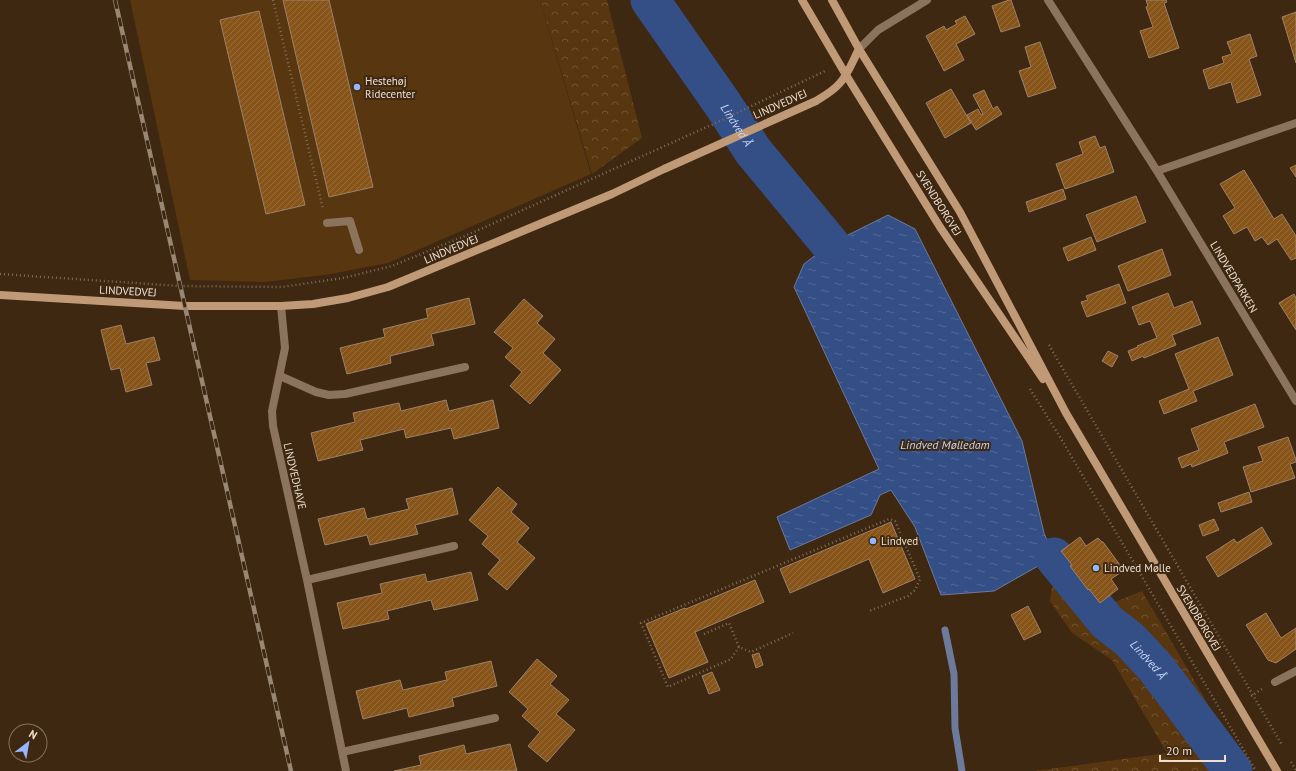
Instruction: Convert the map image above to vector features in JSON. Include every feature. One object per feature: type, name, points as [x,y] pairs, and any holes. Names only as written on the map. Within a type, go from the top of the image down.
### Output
[{"type":"main road","name":"SVENDBORGVEJ","points":[[802,0],[846,75],[940,227],[1066,413]]},
{"type":"main road","name":"SVENDBORGVEJ","points":[[832,0],[859,49],[960,212],[1066,413],[1277,771]]},
{"type":"main road","name":"LINDVEDVEJ","points":[[0,295],[185,306],[281,306],[314,304],[348,298],[388,287],[612,194],[664,168],[816,101],[831,92],[840,84],[859,49]]},
{"type":"street","points":[[859,49],[878,30],[927,0]]},
{"type":"street","name":"LINDVEDPARKEN","points":[[1048,0],[1157,171],[1295,396]]},
{"type":"street","points":[[1157,171],[1296,124]]},
{"type":"street","points":[[326,223],[350,221],[359,250]]},
{"type":"street","name":"LINDVEDHAVE","points":[[281,306],[286,348],[272,410],[273,426],[307,580],[346,771]]},
{"type":"street","points":[[280,376],[316,392],[329,395],[345,394],[465,367]]},
{"type":"street","points":[[307,580],[454,546]]},
{"type":"street","points":[[1275,682],[1296,670]]},
{"type":"street","points":[[342,752],[495,718]]},
{"type":"path","points":[[273,0],[326,223]]},
{"type":"path","points":[[826,70],[840,84]]},
{"type":"path","points":[[720,121],[826,70],[846,75]]},
{"type":"path","points":[[1047,341],[1285,751]]},
{"type":"path","points":[[1028,385],[1256,771]]},
{"type":"path","points":[[739,647],[731,659],[668,687],[641,623],[889,519],[895,521],[920,579],[916,590],[908,596],[869,611]]},
{"type":"path","points":[[704,634],[729,624],[739,647],[751,652],[793,633]]},
{"type":"path","points":[[1237,704],[1275,682]]},
{"type":"path","points":[[1289,757],[1296,770]]},
{"type":"green space","name":"Hestehøj Ridecenter","points":[[130,0],[540,0],[591,174],[388,263],[331,274],[266,282],[190,280]]},
{"type":"green space","points":[[540,0],[607,0],[642,138],[592,174]]},
{"type":"green space","points":[[1066,577],[1090,612],[1142,591],[1247,771],[1035,771],[1167,753],[1112,660],[1072,633],[1050,601],[1053,581]]},
{"type":"water","name":"Lindved Mølledam","points":[[888,215],[915,229],[1022,441],[1044,533],[1054,557],[994,591],[941,595],[915,527],[891,490],[880,495],[871,515],[790,550],[777,517],[879,469],[794,287],[804,264],[830,244]]},
{"type":"building","points":[[283,0],[329,0],[373,187],[329,197]]},
{"type":"building","points":[[1011,0],[1020,26],[1001,32],[992,6]]},
{"type":"building","points":[[1146,0],[1166,0],[1167,2],[1164,3],[1179,48],[1149,58],[1140,31],[1153,27],[1146,7],[1148,6]]},
{"type":"building","points":[[259,11],[305,205],[266,214],[220,20]]},
{"type":"building","points":[[1296,12],[1296,63],[1282,17]]},
{"type":"building","points":[[965,16],[975,34],[956,44],[964,60],[944,71],[926,36],[944,26],[946,30],[957,24],[955,21]]},
{"type":"building","points":[[1250,34],[1257,56],[1249,59],[1261,95],[1237,103],[1231,82],[1209,89],[1203,70],[1224,63],[1222,57],[1232,54],[1227,42]]},
{"type":"building","points":[[1040,42],[1056,88],[1028,97],[1019,71],[1031,67],[1025,47]]},
{"type":"building","points":[[951,89],[971,123],[945,138],[926,103]]},
{"type":"building","points":[[984,90],[993,109],[997,106],[1002,114],[976,130],[967,115],[978,109],[981,115],[983,114],[973,95]]},
{"type":"building","points":[[1095,136],[1100,148],[1105,146],[1114,172],[1065,189],[1056,164],[1083,154],[1079,142]]},
{"type":"building","points":[[1296,165],[1296,177],[1290,168]]},
{"type":"building","points":[[1244,170],[1274,219],[1282,214],[1296,236],[1296,258],[1291,260],[1277,239],[1268,245],[1262,237],[1255,241],[1247,227],[1234,234],[1223,216],[1235,208],[1220,184]]},
{"type":"building","points":[[1063,189],[1066,199],[1029,212],[1026,202]]},
{"type":"building","points":[[1136,196],[1146,222],[1097,242],[1086,215]]},
{"type":"building","points":[[1091,237],[1096,250],[1068,261],[1063,248]]},
{"type":"building","points":[[1162,249],[1171,275],[1128,291],[1118,266]]},
{"type":"building","points":[[1119,284],[1126,303],[1087,317],[1081,302],[1088,300],[1086,296]]},
{"type":"building","points":[[1168,293],[1174,308],[1192,301],[1201,324],[1172,335],[1176,345],[1144,358],[1143,356],[1132,361],[1128,351],[1157,338],[1150,321],[1139,325],[1132,307]]},
{"type":"building","points":[[1294,294],[1296,298],[1296,330],[1279,303]]},
{"type":"building","points":[[469,298],[475,324],[431,334],[434,345],[390,356],[391,363],[347,374],[340,348],[385,337],[383,329],[428,318],[426,309]]},
{"type":"building","points":[[524,299],[543,316],[537,323],[555,339],[543,353],[561,370],[530,404],[510,386],[522,372],[505,357],[513,348],[494,332]]},
{"type":"building","points":[[121,325],[126,344],[154,337],[160,360],[146,363],[152,385],[126,392],[120,368],[111,370],[101,330]]},
{"type":"building","points":[[1218,337],[1233,375],[1193,391],[1197,401],[1164,414],[1159,401],[1189,389],[1175,354]]},
{"type":"building","points":[[1108,351],[1118,356],[1112,367],[1102,361]]},
{"type":"building","points":[[446,400],[449,411],[493,400],[499,428],[454,439],[451,428],[406,438],[404,429],[360,440],[363,450],[318,461],[311,433],[355,422],[353,413],[399,403],[401,411]]},
{"type":"building","points":[[1255,404],[1264,427],[1224,442],[1228,453],[1192,467],[1191,464],[1182,468],[1178,458],[1199,450],[1191,429]]},
{"type":"building","points":[[1288,437],[1296,460],[1296,462],[1290,464],[1295,478],[1251,492],[1243,467],[1263,461],[1258,447]]},
{"type":"building","points":[[498,487],[517,504],[511,512],[529,528],[517,542],[535,558],[507,590],[488,574],[500,560],[482,544],[488,536],[469,520]]},
{"type":"building","points":[[452,488],[458,514],[415,525],[418,534],[370,545],[367,535],[325,545],[318,519],[364,508],[367,519],[409,509],[406,499]]},
{"type":"building","points":[[1249,492],[1252,502],[1221,512],[1218,503]]},
{"type":"building","points":[[1214,519],[1219,530],[1203,536],[1199,525]]},
{"type":"building","name":"Lindved","points":[[891,522],[915,579],[883,593],[869,559],[790,593],[780,569]]},
{"type":"building","points":[[1262,527],[1272,544],[1218,577],[1206,557],[1234,539],[1237,543]]},
{"type":"building","name":"Lindved Mølle","points":[[1080,537],[1086,546],[1098,538],[1103,542],[1123,571],[1111,579],[1118,589],[1100,603],[1070,566],[1072,565],[1061,551]]},
{"type":"building","points":[[471,572],[478,600],[434,610],[431,600],[387,611],[389,619],[343,629],[337,603],[382,593],[380,584],[425,574],[427,582]]},
{"type":"building","points":[[755,580],[764,602],[695,632],[708,662],[669,678],[646,624]]},
{"type":"building","points":[[1028,606],[1041,632],[1024,640],[1011,615]]},
{"type":"building","points":[[1266,613],[1281,638],[1296,628],[1296,649],[1276,663],[1268,660],[1246,625]]},
{"type":"building","points":[[759,653],[763,665],[756,668],[752,655]]},
{"type":"building","points":[[537,659],[557,676],[550,684],[569,700],[556,714],[575,730],[547,762],[528,746],[540,732],[522,716],[528,709],[509,692]]},
{"type":"building","points":[[491,661],[497,686],[452,698],[454,706],[409,717],[407,708],[363,719],[356,691],[400,680],[403,690],[447,680],[445,672]]},
{"type":"building","points":[[712,672],[720,690],[709,694],[702,676]]},
{"type":"building","points":[[510,744],[517,771],[394,771],[421,765],[419,756],[464,745],[466,754]]},
{"type":"waterway","name":"Lindved Å","points":[[650,0],[724,106],[753,151],[830,244]]},
{"type":"waterway","name":"Lindved Å","points":[[1054,557],[1107,622],[1130,640],[1156,668],[1233,771]]},
{"type":"waterway","points":[[945,630],[954,674],[955,728],[962,771]]},
{"type":"railway","points":[[115,0],[291,771]]},
{"type":"place","name":"Hestehøj Ridecenter","points":[[357,87]]},
{"type":"place","name":"Lindved","points":[[873,541]]},
{"type":"place","name":"Lindved Mølle","points":[[1096,568]]}]
